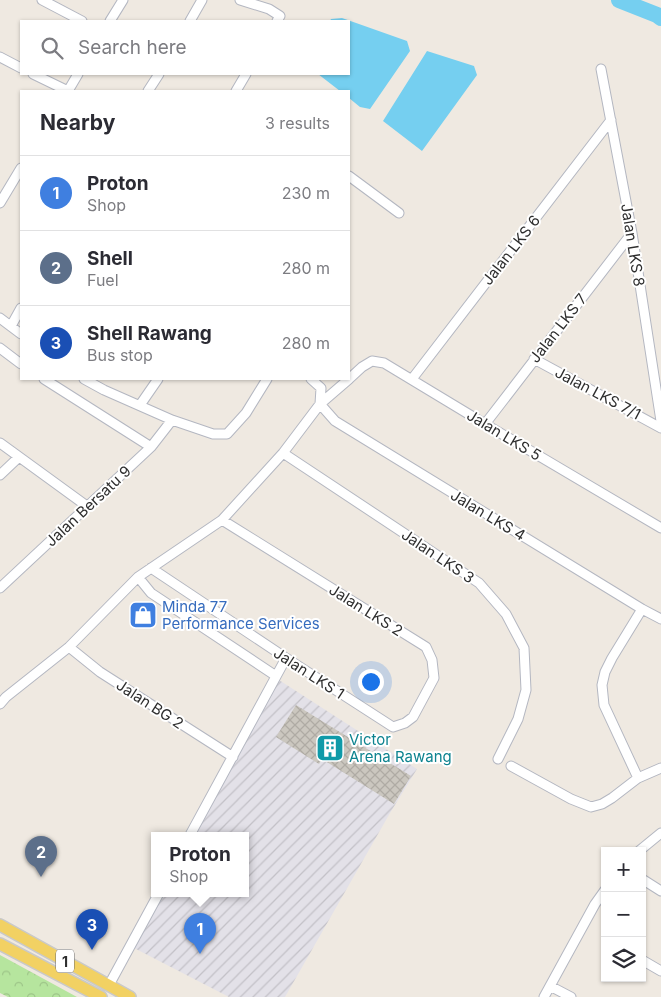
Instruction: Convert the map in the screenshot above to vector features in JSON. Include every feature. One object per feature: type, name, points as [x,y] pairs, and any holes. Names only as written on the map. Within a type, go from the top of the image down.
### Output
[{"type":"main road","name":"1","points":[[0,926],[130,997]]},
{"type":"main road","name":"1","points":[[0,944],[101,997]]},
{"type":"street","points":[[42,0],[80,20]]},
{"type":"street","points":[[111,20],[122,0]]},
{"type":"street","points":[[191,20],[202,0]]},
{"type":"street","points":[[240,0],[269,9],[279,19]]},
{"type":"street","points":[[0,57],[20,67]]},
{"type":"street","name":"Jalan LKS 8","points":[[602,69],[632,233],[661,421]]},
{"type":"street","points":[[35,75],[66,90]]},
{"type":"street","points":[[69,90],[77,75]]},
{"type":"street","points":[[149,90],[158,75]]},
{"type":"street","points":[[237,90],[245,75]]},
{"type":"street","name":"Jalan LKS 6","points":[[412,379],[611,120]]},
{"type":"street","points":[[1,200],[20,170]]},
{"type":"street","points":[[350,177],[399,213]]},
{"type":"street","name":"Jalan LKS 7","points":[[485,424],[632,233]]},
{"type":"street","points":[[11,326],[20,310]]},
{"type":"street","points":[[0,318],[20,333]]},
{"type":"street","points":[[0,348],[20,363]]},
{"type":"street","name":"Jalan LKS 7/1","points":[[534,359],[661,428]]},
{"type":"street","name":"Jalan LKS 5","points":[[350,378],[372,361],[384,363],[661,528]]},
{"type":"street","points":[[46,380],[151,447]]},
{"type":"street","points":[[86,380],[172,420],[213,434],[227,434],[246,413],[266,380]]},
{"type":"street","points":[[140,406],[157,380]]},
{"type":"street","points":[[311,380],[321,388],[320,404]]},
{"type":"street","name":"Jalan LKS 5","points":[[0,704],[6,697],[69,647],[138,577],[222,520],[283,453],[320,404],[348,380]]},
{"type":"street","name":"Jalan LKS 4","points":[[320,404],[334,421],[661,619]]},
{"type":"street","name":"Jalan Bersatu 9","points":[[0,588],[151,447],[172,420]]},
{"type":"street","points":[[0,443],[88,506]]},
{"type":"street","name":"Jalan LKS 3","points":[[283,453],[479,583],[506,614],[524,648],[526,690],[518,719],[498,759]]},
{"type":"street","points":[[0,475],[19,457]]},
{"type":"street","name":"Jalan LKS 2","points":[[222,520],[426,647],[432,660],[434,678],[413,717],[393,727]]},
{"type":"street","name":"Jalan LKS 1","points":[[151,568],[393,727]]},
{"type":"street","points":[[138,577],[151,593],[276,676]]},
{"type":"street","points":[[638,778],[604,705],[602,686],[605,672],[612,658],[642,608]]},
{"type":"street","name":"Jalan BG 2","points":[[69,647],[100,672],[233,757]]},
{"type":"street","points":[[192,832],[286,658]]},
{"type":"street","points":[[511,766],[571,799],[591,807],[602,804],[638,778],[661,768]]},
{"type":"street","points":[[643,847],[661,833]]},
{"type":"street","points":[[646,882],[661,891]]},
{"type":"street","points":[[544,997],[595,904],[604,892]]},
{"type":"street","points":[[109,985],[157,897]]},
{"type":"street","points":[[646,962],[661,971]]},
{"type":"street","points":[[550,986],[571,997]]},
{"type":"shaded area","points":[[279,680],[417,769],[285,997],[229,997],[134,948],[162,897],[249,897],[249,832],[197,832]]},
{"type":"green space","points":[[0,955],[77,997],[8,997],[0,993]]},
{"type":"water","points":[[342,18],[348,20],[330,20]]},
{"type":"water","points":[[350,21],[407,41],[410,51],[370,109],[360,107],[350,99],[350,90],[339,90],[319,75],[350,75]]},
{"type":"water","points":[[427,51],[474,66],[477,75],[422,151],[383,121]]},
{"type":"building","name":"Victor Arena Rawang","points":[[296,705],[411,776],[394,804],[322,759],[319,764],[276,737]]},
{"type":"waterway","points":[[619,0],[661,18]]},
{"type":"place","name":"Minda 77 Performance Services","points":[[143,615]]},
{"type":"place","name":"Victor Arena Rawang","points":[[330,748]]},
{"type":"place","name":"Shell","points":[[41,877]]},
{"type":"place","name":"Shell Rawang","points":[[92,950]]},
{"type":"place","name":"Proton","points":[[200,954]]}]
